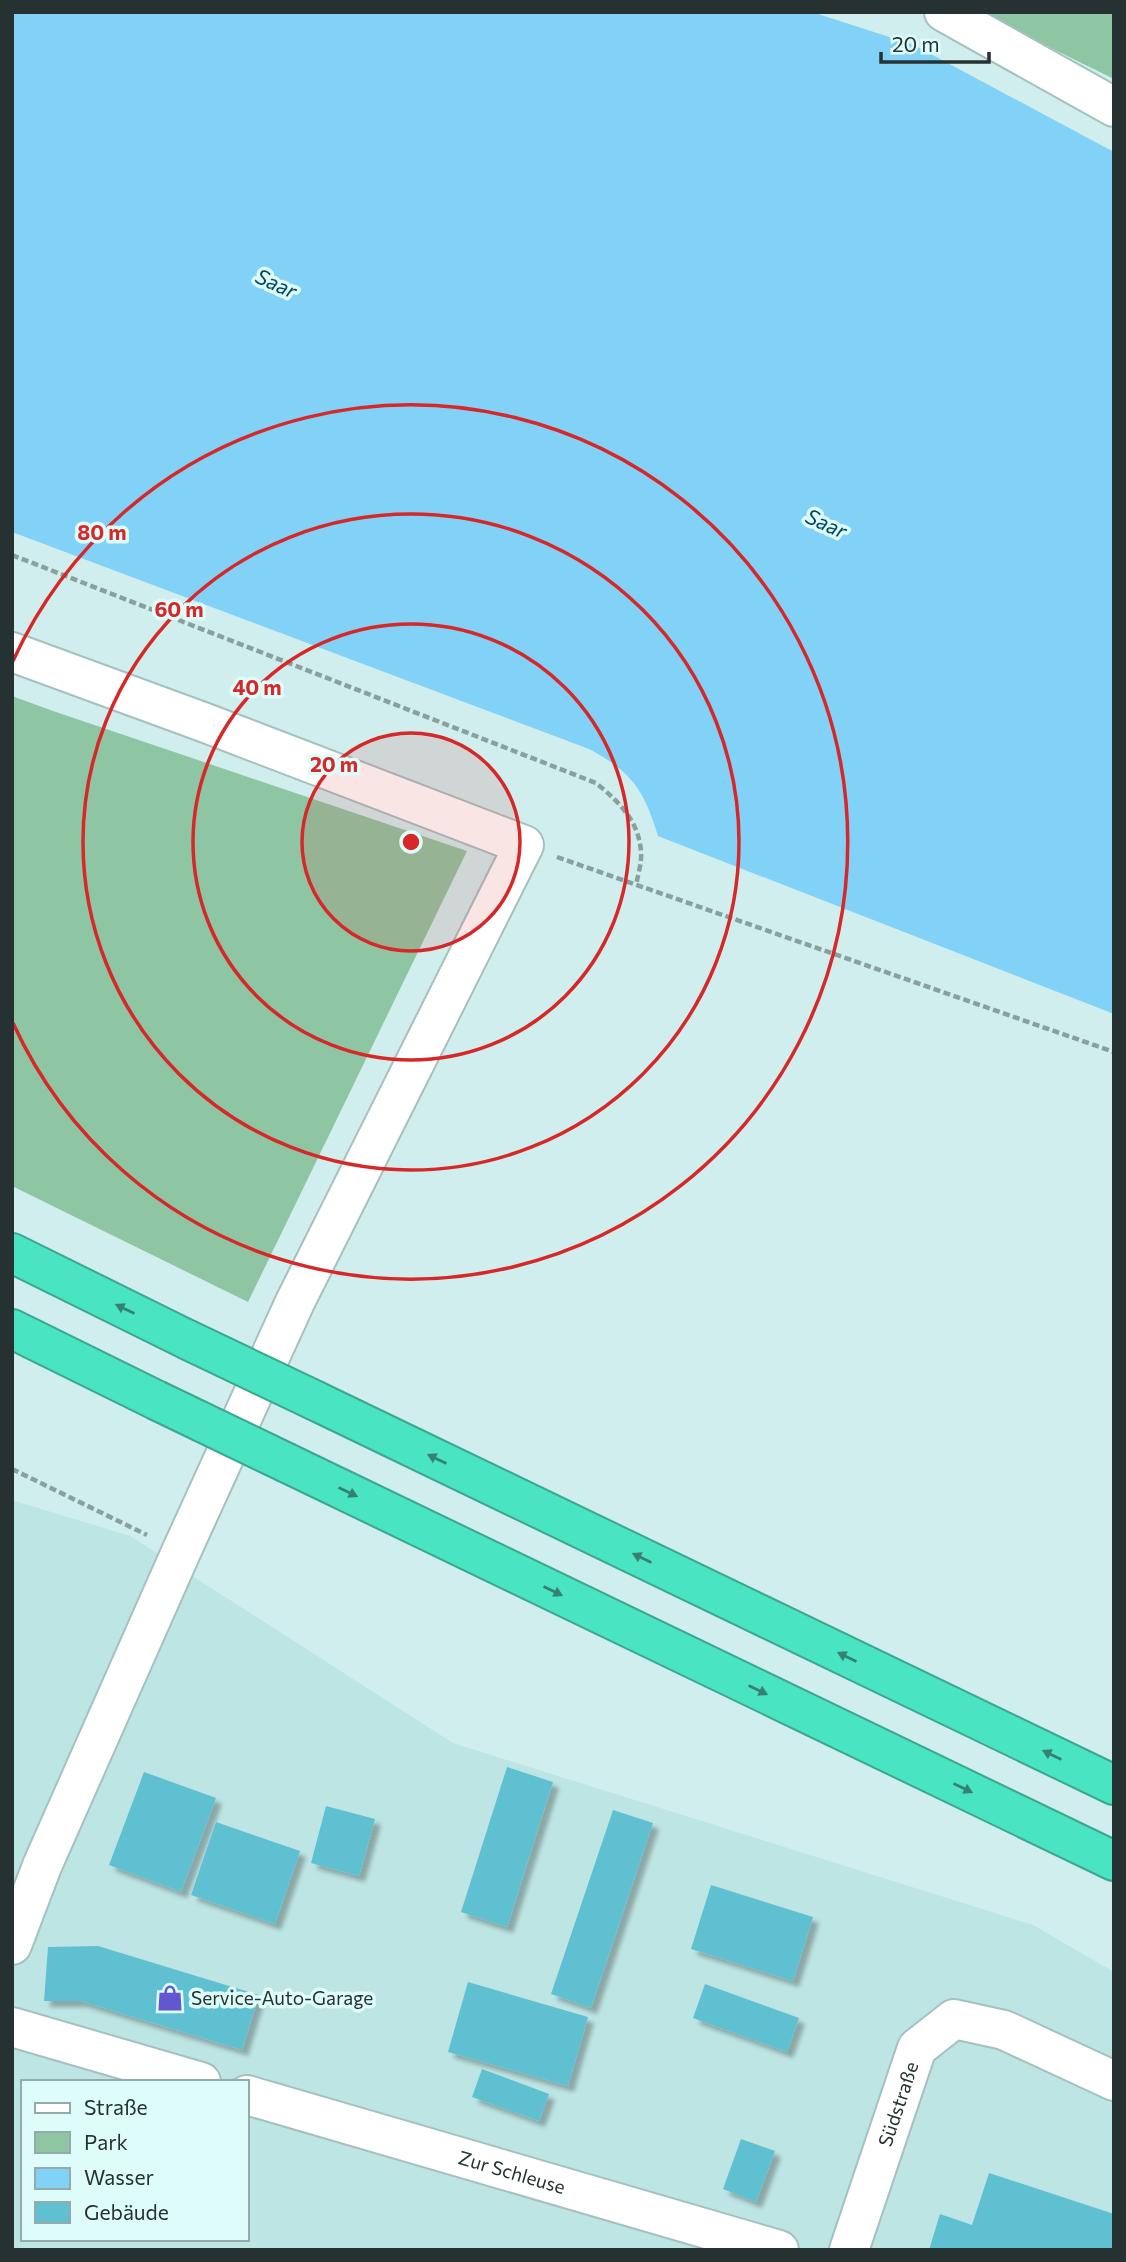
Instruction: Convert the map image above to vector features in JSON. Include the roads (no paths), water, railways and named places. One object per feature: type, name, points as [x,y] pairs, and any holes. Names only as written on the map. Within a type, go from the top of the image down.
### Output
[{"type":"highway","points":[[12,1253],[1114,1785]]},
{"type":"highway","points":[[12,1329],[1114,1861]]},
{"type":"street","points":[[944,12],[1114,107]]},
{"type":"street","points":[[12,652],[523,845],[295,1302],[42,1866],[12,1945]]},
{"type":"street","name":"Südstraße","points":[[849,2250],[917,2048],[954,2019],[1004,2030],[1114,2081]]},
{"type":"street","points":[[12,2027],[194,2080]]},
{"type":"street","name":"Zur Schleuse","points":[[248,2095],[779,2250]]},
{"type":"water","name":"Saar","points":[[12,12],[812,12],[914,45],[1114,152],[1114,1014],[658,836],[647,806],[634,784],[616,766],[589,749],[12,532]]},
{"type":"place","name":"Service-Auto-Garage","points":[[170,1998]]}]
